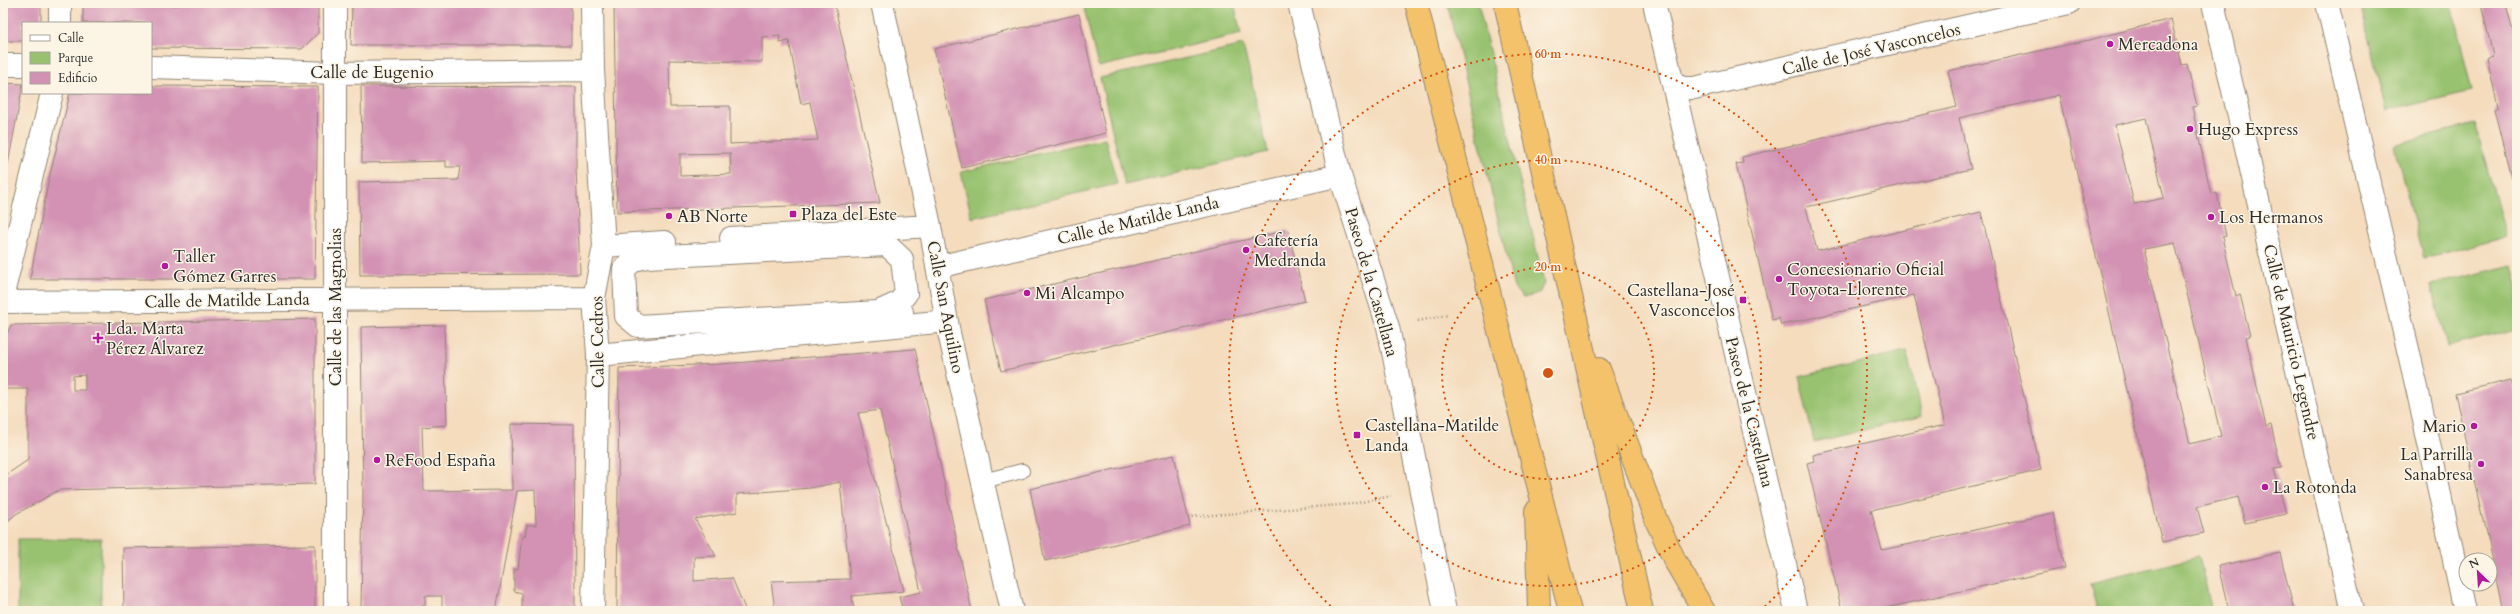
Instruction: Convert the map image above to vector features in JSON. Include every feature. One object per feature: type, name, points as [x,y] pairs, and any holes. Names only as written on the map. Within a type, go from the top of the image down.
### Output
[{"type":"highway","points":[[1505,3],[1642,611]]},
{"type":"highway","points":[[1419,11],[1570,611]]},
{"type":"highway","points":[[1571,292],[1656,520],[1675,561],[1704,611]]},
{"type":"highway","points":[[1534,468],[1539,611]]},
{"type":"street","points":[[60,3],[60,22]]},
{"type":"street","name":"Calle de las Magnolias","points":[[335,3],[335,611]]},
{"type":"street","name":"Calle Cedros","points":[[592,3],[593,70],[604,246],[594,298],[598,355],[594,611]]},
{"type":"street","name":"Calle San Aquilino","points":[[882,3],[930,226],[946,321],[1012,611]]},
{"type":"street","name":"Paseo de la Castellana","points":[[1299,3],[1340,175],[1388,327],[1421,490],[1441,610]]},
{"type":"street","name":"Paseo de la Castellana","points":[[1654,3],[1796,611]]},
{"type":"street","name":"Calle de José Vasconcelos","points":[[1673,83],[1683,88],[1694,88],[2069,3]]},
{"type":"street","name":"Calle de Mauricio Legendre","points":[[2213,3],[2352,611]]},
{"type":"street","points":[[2327,3],[2417,388],[2465,611]]},
{"type":"street","points":[[3,65],[22,65]]},
{"type":"street","name":"Calle de Eugenio","points":[[152,67],[334,72],[593,70]]},
{"type":"street","points":[[3,294],[52,94]]},
{"type":"street","name":"Calle de Matilde Landa","points":[[937,267],[1340,175]]},
{"type":"street","points":[[604,246],[930,226]]},
{"type":"street","points":[[875,244],[887,245],[902,259],[906,294],[900,307],[878,312],[638,332],[626,316],[624,269],[634,258],[875,244]]},
{"type":"street","name":"Calle de Matilde Landa","points":[[3,302],[594,298]]},
{"type":"street","points":[[598,355],[946,321]]},
{"type":"lane","points":[[983,481],[1022,470]]},
{"type":"path","points":[[1188,518],[1352,504],[1421,490]]},
{"type":"green space","points":[[1083,3],[1234,3],[1241,34],[1098,67]]},
{"type":"green space","points":[[1447,3],[1478,3],[1544,283],[1539,294],[1523,298],[1514,288]]},
{"type":"green space","points":[[2360,3],[2451,3],[2472,91],[2386,111]]},
{"type":"green space","points":[[1243,45],[1268,152],[1125,185],[1100,78]]},
{"type":"green space","points":[[2475,123],[2506,237],[2424,258],[2394,145]]},
{"type":"green space","points":[[1105,138],[1117,184],[972,218],[961,172]]},
{"type":"green space","points":[[2512,265],[2517,286],[2517,329],[2447,347],[2432,285]]},
{"type":"green space","points":[[1906,351],[1922,416],[1814,442],[1799,377]]},
{"type":"green space","points":[[18,539],[101,539],[101,611],[18,611]]},
{"type":"green space","points":[[2199,557],[2212,611],[2097,611],[2090,583]]},
{"type":"building","points":[[3,3],[41,3],[41,22],[22,22],[22,41],[3,41]]},
{"type":"building","points":[[83,3],[164,3],[163,6],[182,5],[182,3],[318,3],[318,33],[302,49],[152,48],[152,22],[83,22]]},
{"type":"building","points":[[352,3],[571,3],[571,45],[351,45]]},
{"type":"building","points":[[614,3],[834,3],[880,203],[617,212]],"holes":[[[780,36],[779,43],[789,41],[801,104],[810,102],[818,140],[730,144],[730,106],[670,107],[669,60],[762,62],[762,37]],[[730,153],[731,174],[680,176],[680,154]]]},
{"type":"building","points":[[2481,3],[2510,3],[2506,5],[2514,36],[2517,35],[2517,201],[2494,109],[2498,107],[2487,58],[2493,56]]},
{"type":"building","points":[[1079,14],[1106,133],[962,168],[934,49]]},
{"type":"building","points":[[2171,19],[2182,65],[2187,64],[2197,106],[2192,107],[2211,194],[2217,193],[2226,236],[2222,237],[2236,296],[2240,294],[2250,336],[2246,337],[2266,427],[2271,425],[2281,468],[2274,469],[2286,514],[2245,523],[2238,497],[2197,507],[2204,533],[2162,542],[2059,95],[1959,118],[1971,169],[1806,207],[1817,251],[1981,212],[2041,470],[1871,510],[1882,550],[2053,513],[2065,568],[1872,611],[1842,611],[1807,463],[1814,461],[1813,455],[1945,425],[1914,295],[1781,325],[1779,318],[1772,320],[1736,164],[1743,163],[1742,157],[1957,107],[1948,71],[2089,40]],"holes":[[[2146,118],[2164,198],[2134,204],[2115,125]],[[2175,243],[2221,436],[2190,444],[2144,249]]]},
{"type":"building","points":[[3,83],[22,84],[8,164],[3,163]]},
{"type":"building","points":[[152,86],[318,87],[315,279],[30,279],[48,183],[70,94],[152,94]]},
{"type":"building","points":[[361,86],[576,87],[576,167],[580,274],[360,275],[359,182],[458,180],[460,167],[446,167],[446,161],[362,163]]},
{"type":"building","points":[[1288,230],[1305,301],[1001,371],[984,300]]},
{"type":"building","points":[[315,319],[315,484],[59,490],[16,514],[3,525],[3,477],[28,460],[28,389],[3,389],[3,342],[11,325]],"holes":[[[85,375],[85,390],[73,390],[73,376]]]},
{"type":"building","points":[[444,325],[447,425],[422,427],[424,491],[512,490],[511,424],[574,425],[575,611],[522,611],[522,593],[514,591],[514,569],[518,569],[522,536],[525,536],[527,525],[536,525],[535,490],[517,491],[496,611],[442,611],[442,596],[425,596],[425,606],[412,606],[412,611],[361,611],[363,492],[361,327]]},
{"type":"building","points":[[915,349],[972,611],[903,611],[899,597],[921,592],[880,410],[858,413],[904,591],[852,596],[854,611],[775,611],[771,581],[850,579],[840,482],[810,488],[737,494],[737,512],[695,519],[716,556],[694,557],[694,581],[732,578],[746,611],[617,611],[619,368],[721,364]]},
{"type":"building","points":[[2511,380],[2517,401],[2517,574],[2512,574],[2517,611],[2503,611],[2498,588],[2498,552],[2490,552],[2455,393]]},
{"type":"building","points":[[1174,455],[1190,526],[1045,561],[1030,489]]},
{"type":"building","points":[[315,545],[315,611],[124,611],[123,548]]},
{"type":"building","points":[[2280,553],[2294,611],[2229,611],[2218,566]]},
{"type":"place","name":"Mercadona","points":[[2110,44]]},
{"type":"place","name":"Hugo Express","points":[[2190,129]]},
{"type":"place","name":"Plaza del Este","points":[[793,214]]},
{"type":"place","name":"AB Norte","points":[[669,216]]},
{"type":"place","name":"Los Hermanos","points":[[2211,217]]},
{"type":"place","name":"Cafetería Medranda","points":[[1246,250]]},
{"type":"place","name":"Taller Gómez Garres","points":[[165,266]]},
{"type":"place","name":"Concesionario Oficial Toyota-Llorente","points":[[1779,279]]},
{"type":"place","name":"Mi Alcampo","points":[[1027,293]]},
{"type":"place","name":"Castellana-José Vasconcelos","points":[[1743,300]]},
{"type":"place","name":"Lda. Marta Pérez Álvarez","points":[[98,338]]},
{"type":"place","name":"Mario","points":[[2474,426]]},
{"type":"place","name":"Castellana-Matilde Landa","points":[[1357,435]]},
{"type":"place","name":"ReFood España","points":[[377,460]]},
{"type":"place","name":"La Parrilla Sanabresa","points":[[2481,464]]},
{"type":"place","name":"La Rotonda","points":[[2265,487]]}]
